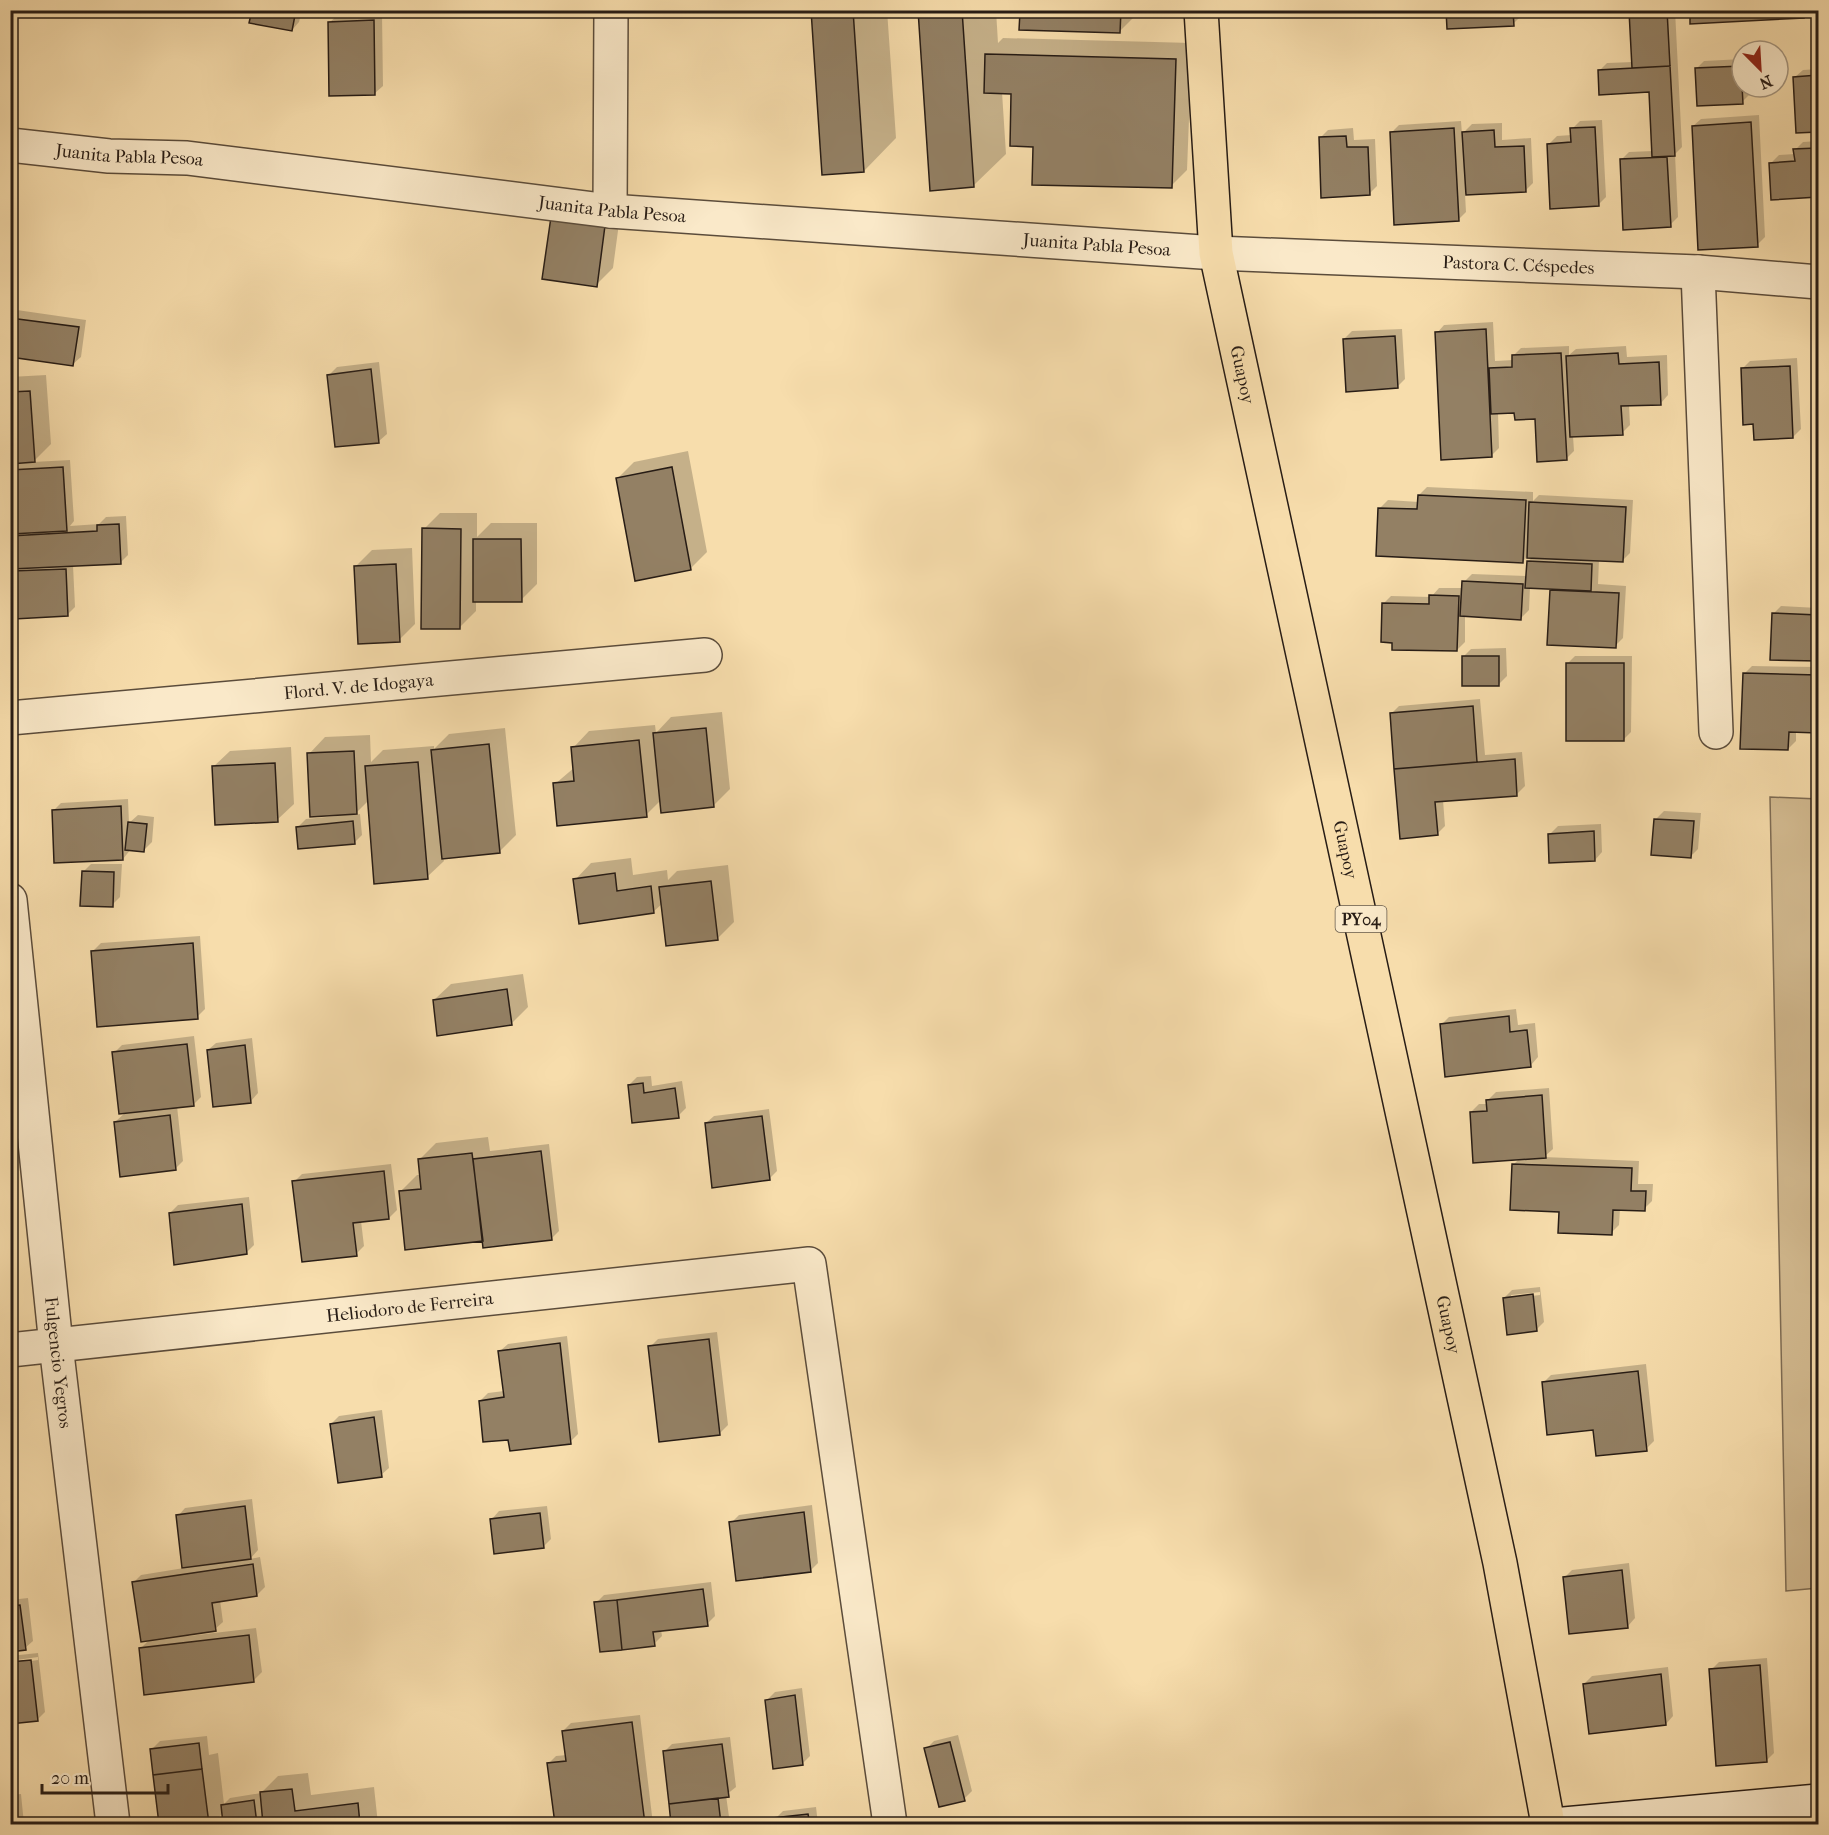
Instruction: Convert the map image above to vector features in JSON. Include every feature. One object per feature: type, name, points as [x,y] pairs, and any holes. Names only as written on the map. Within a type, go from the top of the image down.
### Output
[{"type":"main road","name":"Guapoy","points":[[1201,10],[1216,253],[1500,1563],[1548,1824]]},
{"type":"street","points":[[610,211],[611,10]]},
{"type":"street","name":"Juanita Pabla Pesoa","points":[[10,145],[109,156],[187,158],[610,211],[1216,253]]},
{"type":"street","name":"Pastora C. Céspedes","points":[[1216,253],[1698,272],[1818,282]]},
{"type":"street","points":[[1698,272],[1716,732]]},
{"type":"street","name":"Flord. V. de Idogaya","points":[[10,718],[705,655]]},
{"type":"street","name":"Fulgencio Yegros","points":[[10,900],[57,1345],[114,1824]]},
{"type":"street","name":"Heliodoro de Ferreira","points":[[10,1350],[809,1264],[890,1824]]},
{"type":"street","points":[[1564,1824],[1818,1801]]},
{"type":"shaded area","points":[[1770,797],[1818,799],[1818,1588],[1786,1591]]},
{"type":"building","points":[[252,10],[296,10],[292,31],[249,23]]},
{"type":"building","points":[[811,10],[853,10],[864,172],[822,175]]},
{"type":"building","points":[[918,10],[962,10],[974,187],[930,191]]},
{"type":"building","points":[[1121,10],[1120,33],[1019,30],[1020,12],[1003,11]]},
{"type":"building","points":[[1446,10],[1513,10],[1514,26],[1447,29]]},
{"type":"building","points":[[1667,10],[1670,66],[1632,68],[1629,11]]},
{"type":"building","points":[[1690,10],[1803,10],[1804,18],[1690,24]]},
{"type":"building","points":[[374,20],[375,95],[329,96],[328,22]]},
{"type":"building","points":[[985,54],[1176,59],[1172,188],[1032,185],[1033,147],[1010,146],[1011,94],[984,93]]},
{"type":"building","points":[[1670,66],[1675,156],[1652,157],[1649,92],[1599,95],[1598,70]]},
{"type":"building","points":[[1730,66],[1730,99],[1743,99],[1743,104],[1697,106],[1695,68]]},
{"type":"building","points":[[1818,75],[1818,132],[1796,133],[1793,77]]},
{"type":"building","points":[[1751,122],[1758,247],[1698,250],[1692,126]]},
{"type":"building","points":[[1595,127],[1599,206],[1550,209],[1547,144],[1571,142],[1570,128]]},
{"type":"building","points":[[1454,128],[1459,221],[1394,225],[1390,132]]},
{"type":"building","points":[[1494,130],[1495,147],[1524,146],[1526,192],[1466,195],[1462,132]]},
{"type":"building","points":[[1346,136],[1347,147],[1368,147],[1370,195],[1321,198],[1319,137]]},
{"type":"building","points":[[1817,148],[1818,197],[1771,200],[1769,163],[1795,161],[1793,149]]},
{"type":"building","points":[[1667,157],[1671,227],[1623,230],[1620,159]]},
{"type":"building","points":[[552,210],[606,218],[597,287],[542,279]]},
{"type":"building","points":[[10,318],[79,327],[73,366],[10,357]]},
{"type":"building","points":[[1486,329],[1492,457],[1441,460],[1435,332]]},
{"type":"building","points":[[1395,336],[1398,388],[1346,392],[1343,339]]},
{"type":"building","points":[[1561,353],[1567,460],[1537,462],[1535,419],[1515,420],[1514,413],[1491,414],[1489,368],[1512,367],[1512,355]]},
{"type":"building","points":[[1618,353],[1619,364],[1659,362],[1661,405],[1621,406],[1623,435],[1570,437],[1566,356]]},
{"type":"building","points":[[1790,366],[1793,438],[1754,440],[1753,424],[1743,425],[1741,368]]},
{"type":"building","points":[[371,369],[379,443],[335,447],[327,375]]},
{"type":"building","points":[[30,391],[35,462],[10,464],[10,392]]},
{"type":"building","points":[[63,467],[67,531],[11,534],[10,470]]},
{"type":"building","points":[[672,467],[691,570],[635,581],[616,478]]},
{"type":"building","points":[[1418,495],[1526,500],[1523,563],[1376,556],[1378,508],[1417,509]]},
{"type":"building","points":[[1529,502],[1626,507],[1623,562],[1527,558]]},
{"type":"building","points":[[119,524],[121,564],[11,569],[10,536],[97,531],[97,525]]},
{"type":"building","points":[[422,528],[461,529],[460,629],[421,629]]},
{"type":"building","points":[[473,539],[521,539],[522,602],[473,602]]},
{"type":"building","points":[[1527,561],[1592,564],[1591,591],[1525,588]]},
{"type":"building","points":[[396,564],[400,642],[358,644],[354,566]]},
{"type":"building","points":[[66,569],[68,616],[14,619],[12,571]]},
{"type":"building","points":[[1462,581],[1523,584],[1521,620],[1460,616]]},
{"type":"building","points":[[1550,590],[1619,593],[1616,648],[1547,645]]},
{"type":"building","points":[[1429,595],[1459,596],[1457,651],[1392,650],[1392,643],[1381,642],[1382,603],[1429,604]]},
{"type":"building","points":[[1772,613],[1818,615],[1818,661],[1770,660]]},
{"type":"building","points":[[1462,656],[1499,656],[1499,686],[1462,686]]},
{"type":"building","points":[[1566,663],[1624,663],[1624,741],[1566,741]]},
{"type":"building","points":[[1743,673],[1818,675],[1818,733],[1789,732],[1788,750],[1740,749]]},
{"type":"building","points":[[1473,706],[1477,762],[1394,769],[1390,713]]},
{"type":"building","points":[[706,728],[714,807],[661,813],[653,733]]},
{"type":"building","points":[[639,740],[647,817],[557,826],[553,783],[574,781],[571,747]]},
{"type":"building","points":[[489,744],[500,853],[442,859],[431,750]]},
{"type":"building","points":[[354,751],[357,814],[310,817],[307,753]]},
{"type":"building","points":[[1515,759],[1517,796],[1435,802],[1438,835],[1400,839],[1394,769]]},
{"type":"building","points":[[418,762],[428,879],[374,884],[365,766]]},
{"type":"building","points":[[275,763],[278,822],[215,825],[212,766]]},
{"type":"building","points":[[121,806],[123,860],[54,863],[52,810]]},
{"type":"building","points":[[1654,819],[1694,821],[1691,858],[1651,855]]},
{"type":"building","points":[[353,821],[355,844],[298,849],[296,827]]},
{"type":"building","points":[[128,822],[147,824],[144,852],[125,850]]},
{"type":"building","points":[[1594,831],[1595,861],[1549,863],[1548,834]]},
{"type":"building","points":[[82,871],[114,872],[113,907],[80,906]]},
{"type":"building","points":[[615,873],[617,891],[651,886],[654,913],[579,924],[573,879]]},
{"type":"building","points":[[711,881],[718,940],[666,946],[659,887]]},
{"type":"building","points":[[193,943],[198,1019],[97,1027],[91,951]]},
{"type":"building","points":[[507,989],[512,1025],[437,1036],[433,1000]]},
{"type":"building","points":[[1509,1016],[1510,1032],[1527,1030],[1531,1067],[1445,1077],[1440,1024]]},
{"type":"building","points":[[187,1044],[194,1106],[119,1114],[112,1052]]},
{"type":"building","points":[[245,1045],[251,1103],[213,1107],[207,1050]]},
{"type":"building","points":[[643,1083],[644,1093],[675,1088],[679,1118],[632,1123],[628,1085]]},
{"type":"building","points":[[1542,1095],[1546,1158],[1473,1163],[1470,1112],[1487,1111],[1486,1100]]},
{"type":"building","points":[[170,1115],[176,1170],[120,1177],[114,1122]]},
{"type":"building","points":[[762,1116],[770,1180],[712,1188],[705,1123]]},
{"type":"building","points":[[541,1151],[552,1240],[483,1248],[473,1159]]},
{"type":"building","points":[[472,1153],[483,1241],[405,1250],[399,1191],[421,1189],[418,1159]]},
{"type":"building","points":[[1512,1164],[1632,1168],[1631,1191],[1646,1191],[1645,1211],[1613,1210],[1612,1235],[1558,1233],[1559,1212],[1510,1210]]},
{"type":"building","points":[[384,1171],[389,1219],[353,1223],[357,1256],[302,1262],[292,1181]]},
{"type":"building","points":[[242,1204],[247,1254],[174,1265],[169,1213]]},
{"type":"building","points":[[1533,1294],[1537,1331],[1507,1335],[1503,1298]]},
{"type":"building","points":[[709,1339],[720,1435],[659,1442],[648,1346]]},
{"type":"building","points":[[560,1343],[571,1444],[510,1451],[508,1440],[483,1442],[479,1401],[504,1397],[498,1351]]},
{"type":"building","points":[[1638,1371],[1647,1451],[1596,1456],[1593,1430],[1547,1435],[1542,1382]]},
{"type":"building","points":[[374,1417],[382,1477],[338,1483],[330,1424]]},
{"type":"building","points":[[245,1506],[251,1559],[182,1568],[176,1515]]},
{"type":"building","points":[[804,1512],[811,1572],[736,1581],[729,1522]]},
{"type":"building","points":[[540,1513],[544,1548],[494,1554],[490,1519]]},
{"type":"building","points":[[253,1564],[257,1596],[212,1603],[216,1631],[141,1642],[132,1582]]},
{"type":"building","points":[[1622,1570],[1628,1628],[1569,1634],[1563,1577]]},
{"type":"building","points":[[703,1589],[708,1626],[653,1632],[655,1646],[622,1650],[617,1600]]},
{"type":"building","points":[[617,1600],[622,1650],[600,1652],[594,1602]]},
{"type":"building","points":[[20,1605],[26,1650],[10,1652],[10,1606]]},
{"type":"building","points":[[249,1635],[254,1682],[144,1695],[139,1648]]},
{"type":"building","points":[[31,1660],[38,1721],[10,1724],[10,1662]]},
{"type":"building","points":[[1760,1665],[1767,1762],[1716,1766],[1709,1669]]},
{"type":"building","points":[[1661,1674],[1666,1725],[1589,1734],[1583,1684]]},
{"type":"building","points":[[795,1695],[803,1765],[773,1769],[765,1700]]},
{"type":"building","points":[[632,1722],[645,1824],[555,1824],[547,1763],[566,1761],[562,1731]]},
{"type":"building","points":[[950,1742],[965,1801],[939,1807],[924,1748]]},
{"type":"building","points":[[199,1743],[202,1769],[153,1775],[150,1749]]},
{"type":"building","points":[[722,1744],[729,1797],[669,1804],[663,1751]]},
{"type":"building","points":[[202,1769],[209,1824],[159,1824],[153,1775]]},
{"type":"building","points":[[292,1789],[295,1811],[358,1803],[360,1824],[263,1824],[260,1792]]},
{"type":"building","points":[[718,1798],[721,1824],[671,1824],[669,1804]]},
{"type":"building","points":[[254,1800],[257,1824],[223,1824],[221,1805]]},
{"type":"building","points":[[13,1801],[15,1824],[10,1824],[10,1802]]},
{"type":"building","points":[[808,1814],[810,1824],[774,1824],[773,1818]]}]
